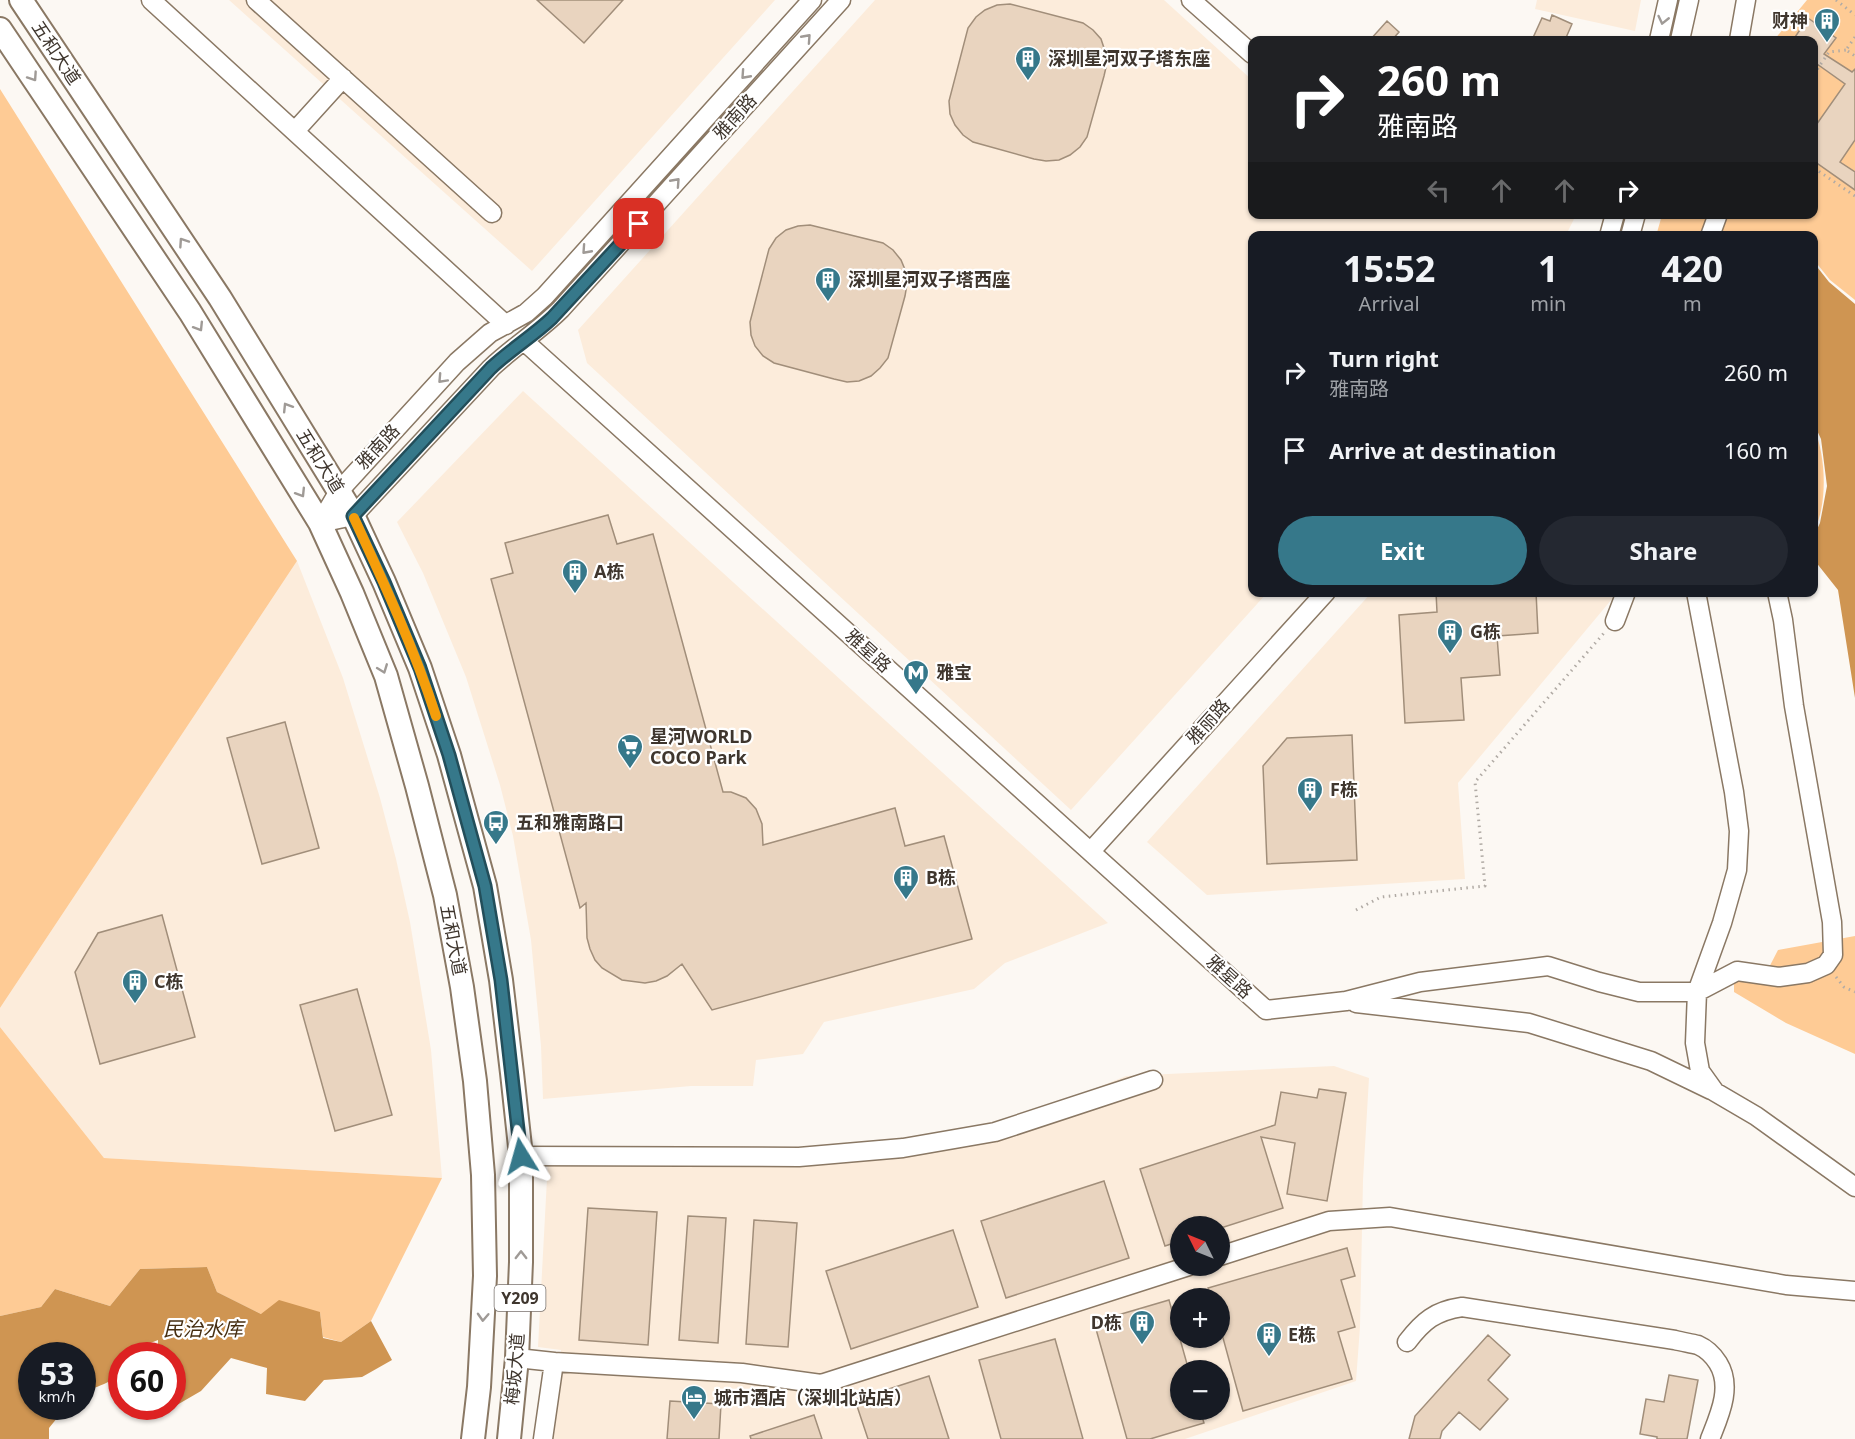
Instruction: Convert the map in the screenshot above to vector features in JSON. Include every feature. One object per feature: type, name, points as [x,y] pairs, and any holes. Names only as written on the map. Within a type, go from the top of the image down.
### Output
[{"type":"main road","name":"五和大道","points":[[21,0],[220,298],[339,491],[384,582],[420,668],[449,755],[485,886],[501,980],[521,1156]]},
{"type":"main road","name":"五和大道","points":[[0,28],[190,312],[320,523],[352,593],[386,676],[439,873],[464,999],[475,1081],[483,1175]]},
{"type":"main road","name":"梅坂大道","points":[[508,1439],[517,1358],[521,1263],[521,1156]]},
{"type":"main road","name":"梅坂大道","points":[[473,1439],[479,1387],[485,1276],[483,1175]]},
{"type":"street","points":[[151,0],[506,325]]},
{"type":"street","points":[[256,0],[492,213]]},
{"type":"street","name":"雅南路","points":[[320,523],[339,491],[474,346],[490,333],[526,313],[545,296],[812,0]]},
{"type":"street","name":"雅南路","points":[[353,516],[491,368],[508,352],[543,327],[561,309],[841,0]]},
{"type":"street","points":[[1191,0],[1248,50]]},
{"type":"street","points":[[1660,36],[1668,0]]},
{"type":"street","points":[[1681,36],[1689,0]]},
{"type":"street","points":[[1740,36],[1746,0]]},
{"type":"street","points":[[295,131],[343,78]]},
{"type":"street","name":"雅星路","points":[[524,341],[1266,1010],[1346,1001]]},
{"type":"street","points":[[320,523],[353,516]]},
{"type":"street","name":"雅丽路","points":[[1091,851],[1321,597]]},
{"type":"street","points":[[1615,621],[1624,597]]},
{"type":"street","points":[[1697,597],[1734,792],[1738,831],[1735,881],[1697,992],[1695,1043],[1700,1071],[1715,1092]]},
{"type":"street","points":[[1346,1001],[1420,982],[1548,966],[1639,992],[1697,992],[1737,971],[1779,977],[1808,973],[1826,965],[1833,955],[1833,922],[1794,706],[1778,597]]},
{"type":"street","points":[[1346,1001],[1529,1023],[1651,1061],[1715,1092],[1756,1116],[1855,1187]]},
{"type":"street","points":[[521,1156],[799,1157],[903,1148],[995,1132],[1153,1080]]},
{"type":"street","points":[[1230,1253],[1329,1221],[1390,1217],[1786,1285],[1855,1291]]},
{"type":"street","points":[[517,1358],[742,1373],[821,1384],[1170,1272]]},
{"type":"street","points":[[1407,1342],[1429,1318],[1447,1309],[1462,1307],[1663,1338],[1699,1346],[1712,1354],[1723,1371],[1725,1389],[1722,1406],[1710,1439]]},
{"type":"street","points":[[543,1439],[554,1362]]},
{"type":"path","points":[[1836,0],[1855,15]]},
{"type":"path","points":[[1846,50],[1855,36]]},
{"type":"path","points":[[1818,68],[1829,52],[1846,50],[1855,56]]},
{"type":"path","points":[[1818,171],[1855,196]]},
{"type":"path","points":[[1356,910],[1381,897],[1485,886],[1475,782],[1615,621]]},
{"type":"path","points":[[1826,965],[1844,987],[1855,992]]},
{"type":"shaded area","points":[[229,0],[775,0],[532,271]]},
{"type":"shaded area","points":[[875,0],[1164,0],[1248,76],[1248,219],[1574,219],[1568,231],[1248,231],[1248,597],[1263,597],[1071,810],[587,363],[578,330]]},
{"type":"shaded area","points":[[1537,0],[1641,0],[1635,31],[1535,9]]},
{"type":"shaded area","points":[[1807,0],[1855,0],[1855,300],[1830,280],[1818,265],[1818,231],[1657,231],[1661,219],[1818,219],[1818,36],[1777,36]]},
{"type":"shaded area","points":[[0,89],[297,561],[0,1008]]},
{"type":"shaded area","points":[[523,391],[1108,923],[1005,963],[974,989],[824,1022],[803,1054],[756,1060],[753,1086],[691,1086],[543,1099],[541,1046],[531,940],[513,836],[500,785],[466,677],[423,573],[397,522]]},
{"type":"shaded area","points":[[1818,439],[1824,480],[1818,522]]},
{"type":"shaded area","points":[[297,561],[343,678],[396,859],[410,922],[431,1050],[442,1178],[104,1158],[0,1027],[0,1008]]},
{"type":"shaded area","points":[[1367,597],[1612,597],[1458,783],[1465,879],[1207,895],[1147,842]]},
{"type":"shaded area","points":[[1855,936],[1855,1054],[1786,1023],[1734,992],[1734,981],[1762,981],[1778,950]]},
{"type":"shaded area","points":[[0,1027],[104,1158],[442,1178],[371,1321],[341,1342],[323,1337],[320,1312],[261,1314],[217,1292],[207,1267],[140,1269],[110,1306],[55,1289],[41,1307],[0,1316]]},
{"type":"shaded area","points":[[1334,1066],[1369,1078],[1356,1381],[1185,1439],[550,1439],[561,1350],[538,1347],[548,1160],[953,1146],[1126,1076]]},
{"type":"water","points":[[1818,268],[1829,282],[1855,304],[1855,698],[1838,590],[1818,565],[1818,527],[1827,486],[1821,439],[1818,433]]},
{"type":"water","name":"民治水库","points":[[207,1267],[217,1292],[261,1314],[279,1300],[320,1312],[323,1338],[341,1342],[371,1321],[392,1360],[362,1377],[324,1380],[305,1401],[266,1394],[267,1368],[231,1358],[201,1391],[186,1400],[186,1342],[158,1342],[158,1340],[108,1342],[108,1382],[96,1387],[96,1342],[18,1342],[18,1420],[55,1420],[49,1428],[49,1439],[0,1439],[0,1316],[41,1307],[55,1289],[110,1306],[140,1269]]},
{"type":"building","points":[[537,0],[623,0],[584,43]]},
{"type":"building","name":"深圳星河双子塔东座","points":[[1010,4],[1083,23],[1101,39],[1105,51],[1107,63],[1087,137],[1080,147],[1059,160],[1034,159],[973,142],[963,135],[950,114],[949,101],[968,28],[985,10],[997,5]]},
{"type":"building","points":[[1552,15],[1572,24],[1567,36],[1534,36],[1542,18],[1550,21]]},
{"type":"building","points":[[1808,18],[1836,38],[1824,54],[1852,72],[1855,69],[1855,140],[1840,162],[1855,172],[1855,190],[1818,164],[1818,122],[1845,84],[1818,65],[1818,36],[1796,36]]},
{"type":"building","points":[[1387,21],[1399,32],[1396,36],[1374,36]]},
{"type":"building","name":"深圳星河双子塔西座","points":[[810,225],[883,243],[901,260],[906,272],[905,296],[888,358],[871,376],[859,381],[847,382],[774,363],[763,356],[755,346],[751,335],[750,322],[769,249],[776,238],[786,230]]},
{"type":"building","name":"星河WORLD COCO Park","points":[[608,515],[617,544],[653,534],[723,792],[731,792],[746,798],[756,809],[762,824],[763,845],[895,808],[905,846],[944,836],[972,939],[712,1010],[682,964],[667,976],[645,983],[622,980],[602,968],[595,960],[587,938],[586,903],[580,908],[491,579],[513,573],[505,543]]},
{"type":"building","name":"G栋","points":[[1436,597],[1536,597],[1538,633],[1497,636],[1500,675],[1461,678],[1464,720],[1405,723],[1399,615],[1437,612]]},
{"type":"building","points":[[285,722],[319,848],[262,864],[227,738]]},
{"type":"building","name":"F栋","points":[[1352,735],[1357,860],[1267,864],[1263,766],[1287,738]]},
{"type":"building","name":"C栋","points":[[162,915],[195,1037],[100,1064],[75,972],[98,933]]},
{"type":"building","points":[[357,989],[392,1115],[335,1131],[300,1005]]},
{"type":"building","points":[[1319,1089],[1346,1093],[1327,1201],[1287,1194],[1295,1143],[1261,1137],[1283,1208],[1230,1225],[1230,1216],[1170,1216],[1170,1244],[1165,1246],[1140,1169],[1275,1125],[1281,1092],[1317,1098]]},
{"type":"building","points":[[1104,1181],[1129,1258],[1006,1298],[981,1221]]},
{"type":"building","points":[[588,1208],[657,1212],[648,1345],[579,1340]]},
{"type":"building","points":[[688,1216],[726,1218],[718,1343],[679,1340]]},
{"type":"building","points":[[754,1220],[797,1223],[788,1347],[746,1344]]},
{"type":"building","points":[[953,1230],[978,1307],[851,1349],[826,1271]]},
{"type":"building","points":[[1347,1248],[1355,1276],[1341,1280],[1355,1327],[1338,1332],[1352,1379],[1243,1411],[1226,1348],[1230,1348],[1230,1288],[1208,1288]]},
{"type":"building","name":"D栋","points":[[1169,1300],[1170,1348],[1183,1348],[1186,1360],[1170,1360],[1170,1420],[1203,1420],[1204,1423],[1150,1439],[1127,1439],[1094,1322]]},
{"type":"building","points":[[1488,1335],[1510,1355],[1488,1380],[1508,1399],[1480,1430],[1459,1412],[1442,1431],[1440,1439],[1409,1439],[1415,1416]]},
{"type":"building","points":[[1055,1339],[1083,1439],[1001,1439],[979,1360]]},
{"type":"building","points":[[1669,1375],[1698,1380],[1687,1439],[1657,1439],[1657,1437],[1640,1434],[1646,1399],[1664,1402]]},
{"type":"building","points":[[929,1376],[949,1439],[868,1439],[855,1400]]},
{"type":"building","name":"城市酒店（深圳北站店）","points":[[670,1401],[721,1404],[719,1439],[667,1439]]},
{"type":"building","points":[[814,1415],[822,1439],[751,1439],[750,1436]]},
{"type":"slow traffic","points":[[354,518],[420,668],[436,716]]},
{"type":"place","name":"财神","points":[[1827,44]]},
{"type":"place","name":"深圳星河双子塔东座","points":[[1028,82]]},
{"type":"place","name":"深圳星河双子塔西座","points":[[828,303]]},
{"type":"place","name":"A栋","points":[[575,595]]},
{"type":"place","name":"G栋","points":[[1450,655]]},
{"type":"place","name":"雅宝","points":[[916,696]]},
{"type":"place","name":"星河WORLD COCO Park","points":[[630,770]]},
{"type":"place","name":"F栋","points":[[1310,813]]},
{"type":"place","name":"五和雅南路口","points":[[496,846]]},
{"type":"place","name":"B栋","points":[[906,901]]},
{"type":"place","name":"C栋","points":[[135,1005]]},
{"type":"place","name":"D栋","points":[[1142,1346]]},
{"type":"place","name":"E栋","points":[[1269,1358]]},
{"type":"place","name":"城市酒店（深圳北站店）","points":[[694,1421]]},
{"type":"route","points":[[521,1156],[501,980],[485,886],[449,755],[420,668],[353,516],[491,368],[508,352],[543,327],[639,224]]}]
